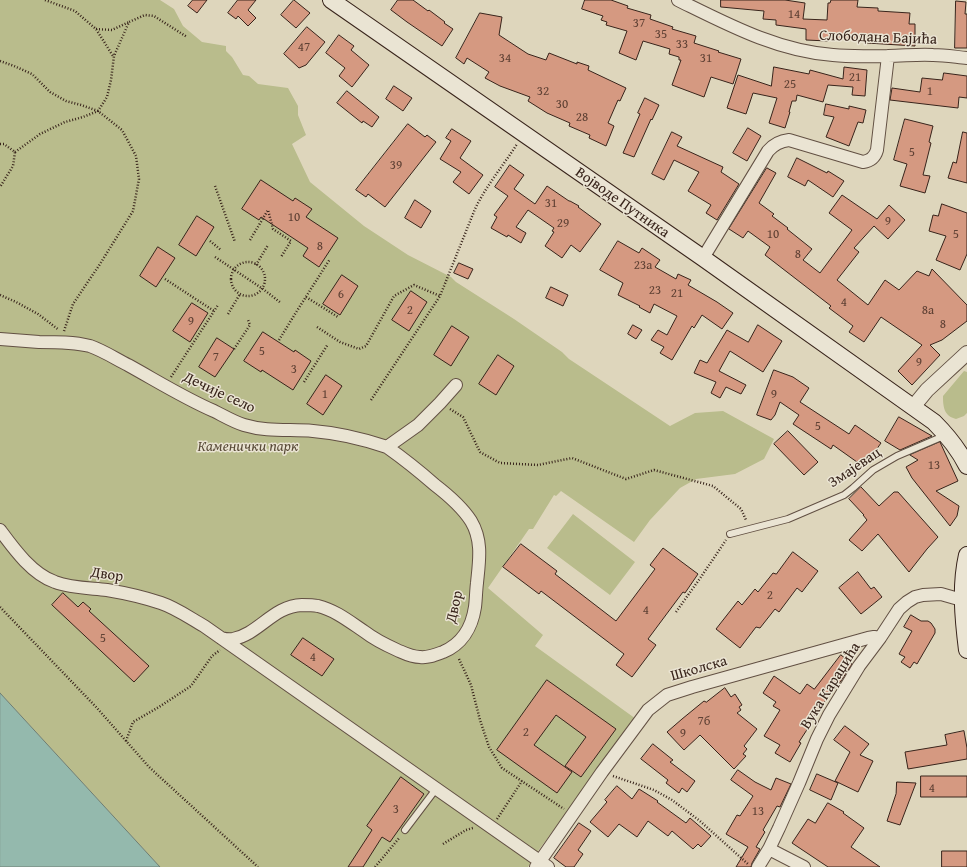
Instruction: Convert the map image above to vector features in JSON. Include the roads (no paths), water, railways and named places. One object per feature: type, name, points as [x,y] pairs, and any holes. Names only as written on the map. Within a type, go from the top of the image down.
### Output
[{"type":"main road","name":"Војводе Путника","points":[[331,0],[702,258],[934,422],[947,435],[959,451],[967,466]]},
{"type":"main road","points":[[967,557],[962,600],[967,650]]},
{"type":"street","name":"Слободана Бајића","points":[[678,0],[719,20],[782,46],[832,55],[934,55],[967,58]]},
{"type":"street","points":[[702,258],[768,151],[777,143],[783,140],[789,140],[863,162],[874,157],[877,150],[888,56]]},
{"type":"street","name":"Дечије село","points":[[0,339],[28,342],[72,343],[90,346],[108,353],[123,363],[199,405],[244,425],[259,429],[277,431],[311,431],[333,433],[370,441],[387,447]]},
{"type":"street","points":[[913,407],[927,390],[967,353]]},
{"type":"street","points":[[387,447],[418,425],[456,385]]},
{"type":"street","name":"Двор","points":[[225,641],[242,637],[276,613],[288,608],[306,605],[317,606],[332,611],[350,621],[377,640],[413,657],[429,657],[450,649],[460,641],[467,632],[472,621],[475,607],[480,558],[479,546],[472,523],[456,504],[418,471],[387,447]]},
{"type":"street","name":"Двор","points":[[0,530],[27,564],[55,582],[138,596],[162,604],[204,626],[486,823],[542,865]]},
{"type":"street","name":"Вука Караџића","points":[[758,867],[779,828],[817,738],[826,721],[860,666],[899,608],[915,597],[923,594],[948,596],[962,600]]},
{"type":"street","name":"Школска","points":[[542,865],[572,814],[602,772],[648,710],[668,695],[868,638],[880,638]]},
{"type":"street","points":[[769,849],[804,867]]},
{"type":"lane","name":"Змајевац","points":[[730,534],[788,519],[844,495],[874,470],[897,456],[947,435]]},
{"type":"lane","points":[[405,830],[436,788]]},
{"type":"water","points":[[0,693],[160,867],[0,867]]},
{"type":"park label","name":"Каменички парк","points":[[248,447]]}]
